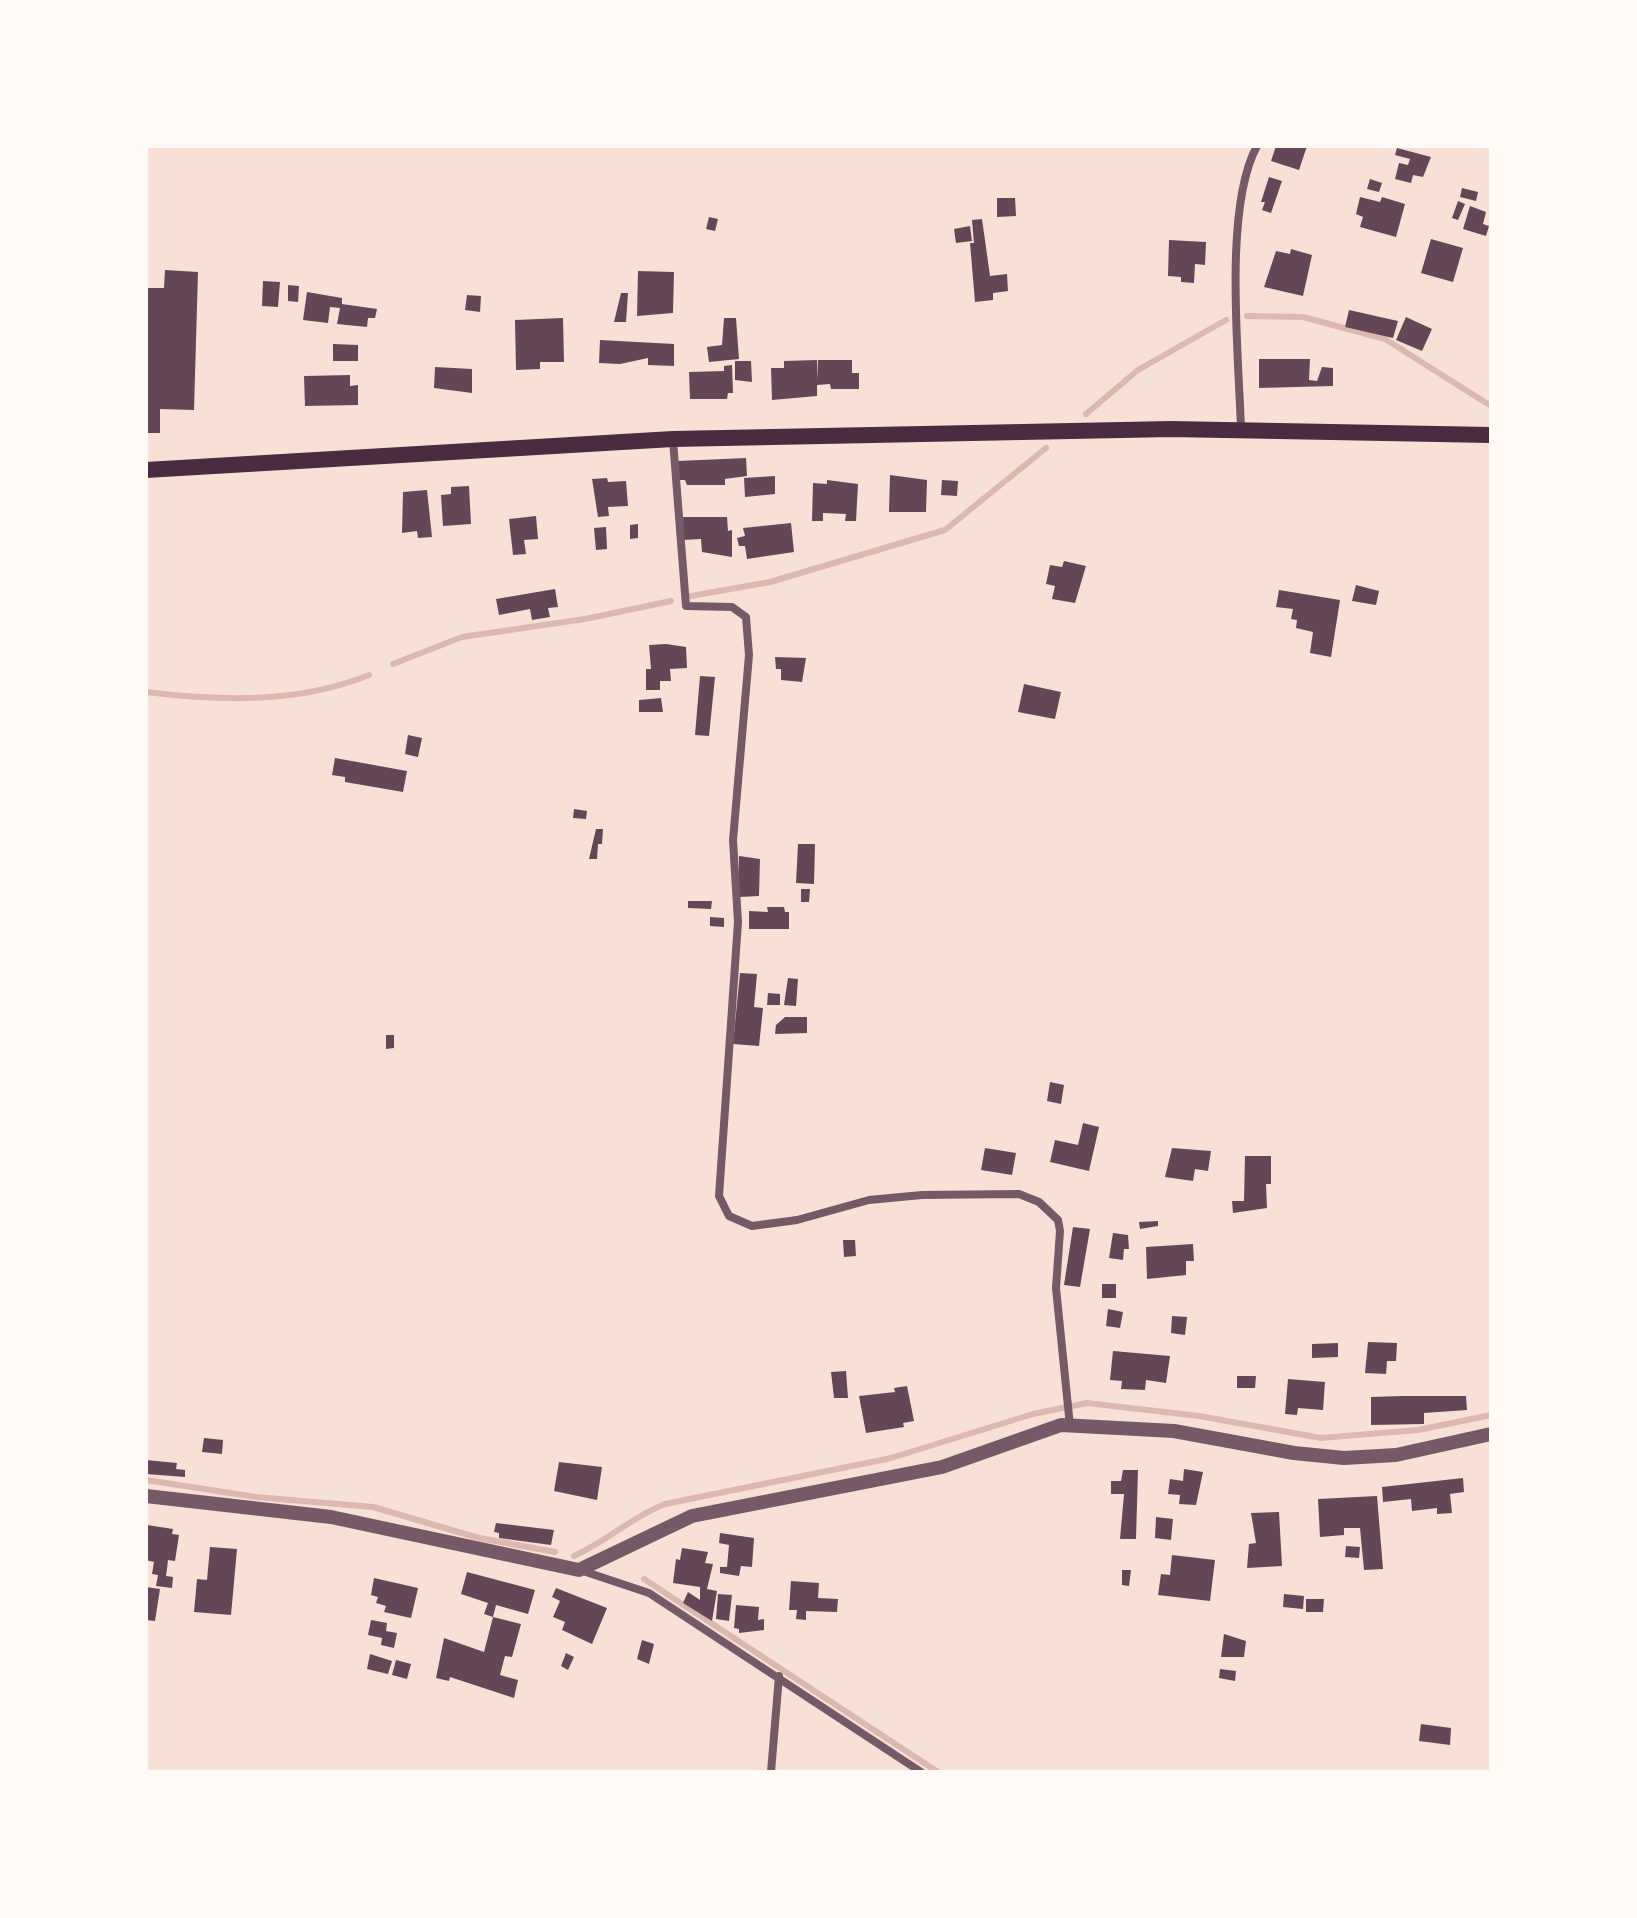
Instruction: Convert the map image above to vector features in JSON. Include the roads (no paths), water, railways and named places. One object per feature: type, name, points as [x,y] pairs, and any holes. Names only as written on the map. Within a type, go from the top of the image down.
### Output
[{"type":"main road","points":[[146,470],[673,439],[1171,429],[1491,435]]},
{"type":"street","points":[[1241,432],[1237,227],[1241,193],[1257,146]]},
{"type":"street","points":[[673,439],[686,606],[732,607],[746,617],[749,655],[733,840],[738,922],[719,1196],[729,1216],[752,1226],[797,1220],[869,1200],[922,1195],[1019,1194],[1039,1202],[1058,1220],[1060,1231],[1056,1288],[1069,1419]]},
{"type":"street","points":[[579,1570],[692,1516],[942,1467],[1069,1419],[1174,1431],[1294,1453],[1344,1458],[1396,1455],[1491,1434]]},
{"type":"street","points":[[146,1496],[331,1517],[579,1570],[649,1593],[921,1772]]},
{"type":"street","points":[[771,1772],[779,1676]]},
{"type":"waterway","points":[[1247,316],[1303,317],[1385,339],[1491,406]]},
{"type":"waterway","points":[[1086,414],[1138,370],[1226,320]]},
{"type":"waterway","points":[[691,596],[770,582],[945,530],[1046,448]]},
{"type":"waterway","points":[[393,664],[462,637],[585,619],[671,601]]},
{"type":"waterway","points":[[146,692],[259,698],[314,691],[369,675]]},
{"type":"waterway","points":[[574,1556],[665,1504],[891,1458],[1033,1414],[1087,1403],[1199,1416],[1321,1438],[1418,1430],[1491,1415]]},
{"type":"waterway","points":[[146,1480],[256,1497],[373,1507],[479,1538],[555,1552]]},
{"type":"waterway","points":[[644,1579],[938,1772]]}]
